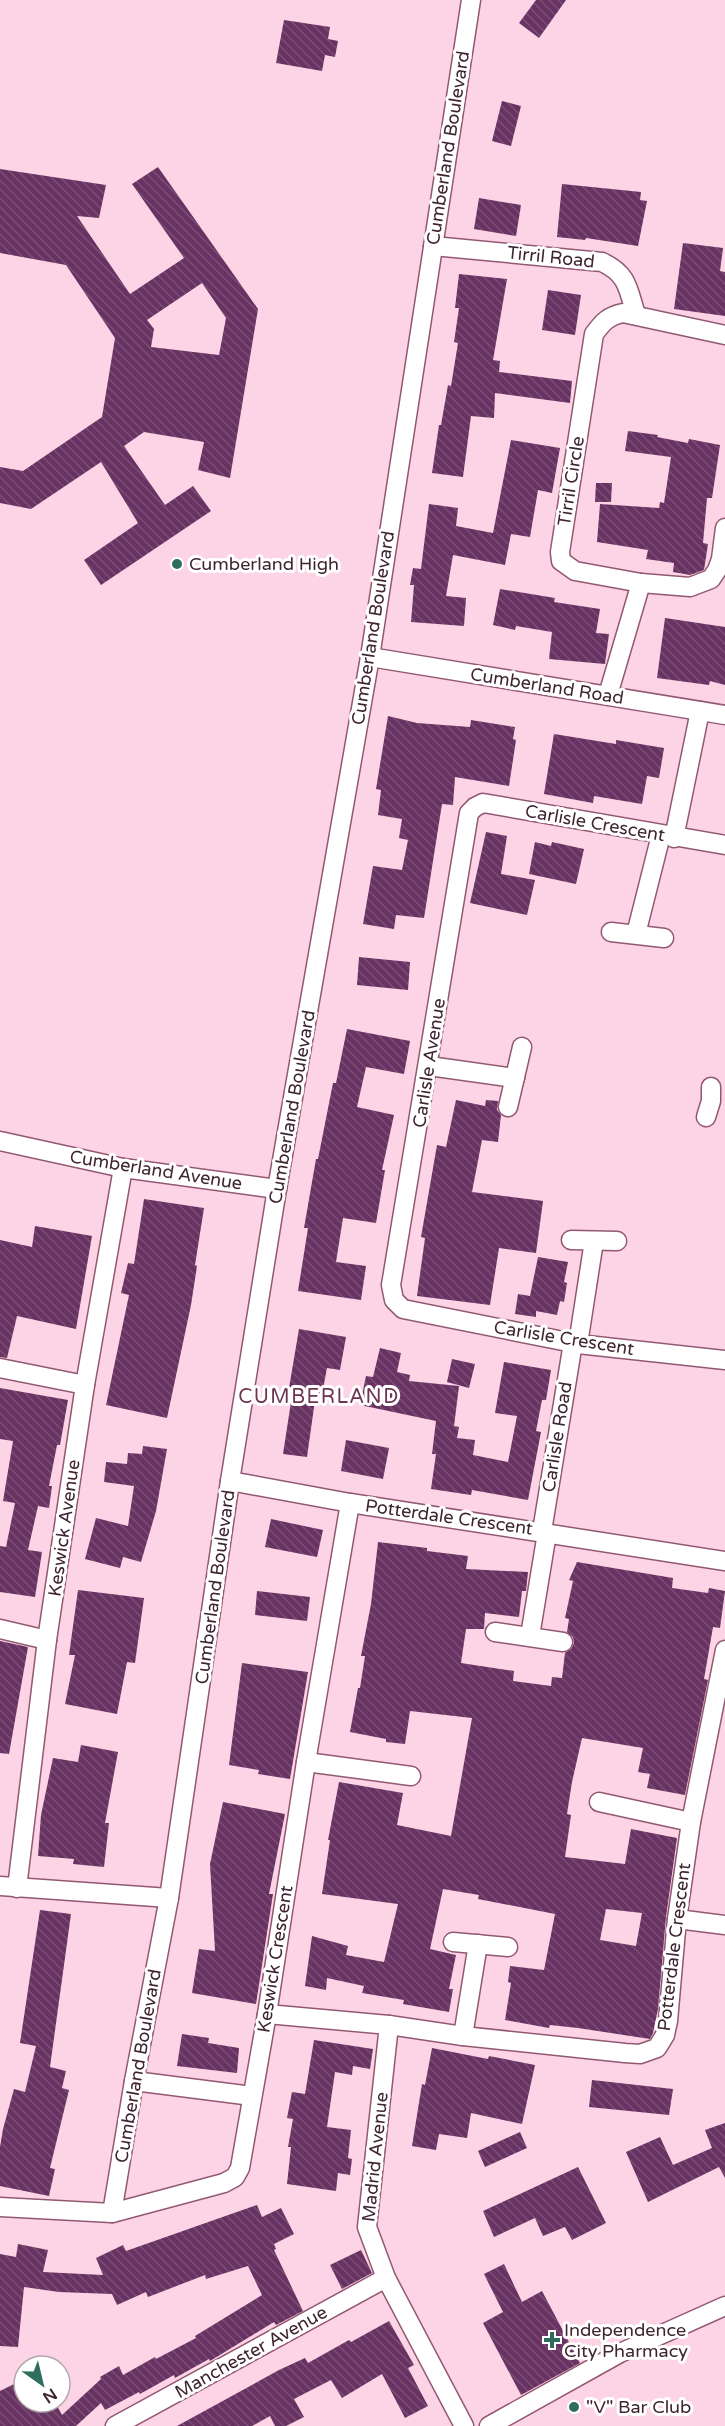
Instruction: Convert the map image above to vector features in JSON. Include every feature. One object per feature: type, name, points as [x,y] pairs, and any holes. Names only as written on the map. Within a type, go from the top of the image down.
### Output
[{"type":"street","name":"Cumberland Boulevard","points":[[112,2213],[134,2081],[169,1898],[230,1481],[277,1189],[370,657],[471,0]]},
{"type":"street","name":"Tirril Road","points":[[433,246],[602,262],[617,269],[626,282],[636,315]]},
{"type":"street","name":"Tirril Circle","points":[[725,335],[623,313],[610,316],[594,334],[560,552],[561,561],[575,571],[641,583],[690,587],[711,579],[721,559],[725,528]]},
{"type":"street","points":[[608,695],[641,583]]},
{"type":"street","name":"Cumberland Road","points":[[370,657],[725,715]]},
{"type":"street","points":[[636,934],[667,836],[700,711]]},
{"type":"street","name":"Carlisle Crescent","points":[[470,813],[483,803],[725,845]]},
{"type":"street","name":"Carlisle Avenue","points":[[403,1309],[394,1300],[391,1285],[470,813]]},
{"type":"street","points":[[611,932],[664,938]]},
{"type":"street","points":[[508,1107],[522,1047]]},
{"type":"street","points":[[429,1066],[515,1078]]},
{"type":"street","name":"Cumberland Avenue","points":[[0,1141],[123,1168],[277,1189]]},
{"type":"street","name":"Keswick Avenue","points":[[8,1887],[85,1385],[123,1168]]},
{"type":"street","points":[[571,1240],[617,1241]]},
{"type":"street","name":"Carlisle Road","points":[[530,1636],[544,1532],[594,1241]]},
{"type":"street","name":"Carlisle Crescent","points":[[403,1309],[575,1343],[725,1360]]},
{"type":"street","points":[[0,1368],[85,1385]]},
{"type":"street","name":"Potterdale Crescent","points":[[230,1481],[350,1503],[725,1561]]},
{"type":"street","name":"Keswick Crescent","points":[[0,2207],[112,2213],[224,2183],[235,2177],[243,2156],[350,1503]]},
{"type":"street","points":[[0,1629],[47,1640]]},
{"type":"street","points":[[495,1632],[563,1642]]},
{"type":"street","name":"Potterdale Crescent","points":[[389,2025],[463,2036],[625,2053],[640,2054],[657,2048],[665,2035],[668,2021],[677,1919],[691,1822],[725,1650]]},
{"type":"street","points":[[306,1762],[411,1776]]},
{"type":"street","points":[[599,1802],[691,1822]]},
{"type":"street","points":[[8,1887],[169,1898]]},
{"type":"street","points":[[677,1919],[725,1925]]},
{"type":"street","points":[[453,1942],[508,1947]]},
{"type":"street","points":[[463,2036],[478,1944]]},
{"type":"street","points":[[267,2014],[389,2025]]},
{"type":"street","name":"Madrid Avenue","points":[[389,2025],[367,2227],[386,2278],[464,2426]]},
{"type":"street","points":[[134,2081],[252,2096]]},
{"type":"street","name":"Manchester Avenue","points":[[115,2426],[386,2278]]},
{"type":"street","points":[[489,2426],[620,2353],[725,2306]]},
{"type":"building","points":[[536,0],[566,0],[539,38],[519,23]]},
{"type":"building","points":[[284,20],[330,27],[328,39],[338,41],[335,57],[325,55],[322,71],[276,63]]},
{"type":"building","points":[[502,101],[521,106],[511,146],[492,141]]},
{"type":"building","points":[[158,167],[258,309],[230,478],[198,470],[204,442],[144,432],[124,446],[165,505],[193,486],[211,511],[101,585],[84,560],[138,523],[101,462],[31,509],[0,503],[0,467],[23,471],[102,417],[115,338],[66,265],[0,253],[0,169],[106,185],[99,218],[77,216],[130,294],[184,258],[132,184]],"holes":[[[202,283],[226,318],[219,355],[151,347],[154,329],[147,320]]]},
{"type":"building","points":[[562,184],[641,192],[640,200],[647,201],[638,246],[586,238],[585,240],[557,237]]},
{"type":"building","points":[[479,198],[521,205],[516,236],[474,229]]},
{"type":"building","points":[[683,243],[723,248],[720,271],[725,272],[725,316],[674,309]]},
{"type":"building","points":[[459,274],[507,279],[493,360],[500,361],[499,372],[572,381],[570,403],[495,393],[494,418],[471,416],[463,477],[432,473],[439,425],[441,425],[448,385],[451,386],[458,343],[454,342],[459,308],[455,308]]},
{"type":"building","points":[[548,290],[581,295],[575,335],[542,330]]},
{"type":"building","points":[[628,431],[658,435],[657,437],[688,443],[689,439],[720,445],[712,498],[707,498],[703,543],[708,544],[704,570],[690,575],[673,572],[674,563],[646,559],[648,550],[597,542],[600,504],[659,508],[660,502],[664,503],[671,457],[625,451]]},
{"type":"building","points":[[511,440],[560,448],[552,493],[538,490],[530,537],[511,534],[505,565],[453,555],[446,596],[466,598],[464,626],[411,622],[414,585],[410,585],[413,568],[421,569],[429,504],[458,508],[456,526],[493,533]]},
{"type":"building","points":[[596,483],[612,483],[611,502],[595,502]]},
{"type":"building","points":[[500,589],[555,598],[554,602],[600,609],[596,633],[609,634],[605,664],[549,659],[552,632],[516,626],[515,630],[493,625]]},
{"type":"building","points":[[665,618],[725,627],[725,685],[710,681],[709,685],[657,678]]},
{"type":"building","points":[[388,716],[417,723],[470,727],[471,720],[515,727],[513,739],[516,740],[509,786],[455,777],[453,805],[442,804],[424,918],[396,915],[394,929],[363,924],[373,866],[402,870],[408,840],[399,838],[402,819],[378,815],[381,790],[376,789]]},
{"type":"building","points":[[554,734],[616,744],[616,740],[664,748],[659,778],[647,776],[642,804],[594,796],[593,803],[544,794]]},
{"type":"building","points":[[486,832],[507,836],[501,874],[535,880],[527,915],[470,903]]},
{"type":"building","points":[[535,842],[551,846],[552,842],[584,849],[576,884],[529,874]]},
{"type":"building","points":[[359,957],[410,962],[408,990],[357,985]]},
{"type":"building","points":[[347,1029],[410,1041],[404,1074],[366,1067],[357,1107],[394,1115],[382,1170],[385,1170],[376,1223],[343,1218],[336,1262],[366,1266],[361,1300],[298,1291],[308,1228],[304,1228],[316,1159],[318,1159],[333,1083],[336,1083]]},
{"type":"building","points":[[456,1100],[485,1106],[486,1100],[498,1101],[497,1110],[501,1115],[498,1142],[482,1140],[472,1192],[543,1201],[536,1253],[499,1248],[490,1305],[417,1296],[425,1238],[421,1237],[437,1145],[446,1147]]},
{"type":"building","points":[[144,1199],[204,1208],[191,1305],[167,1418],[106,1405],[129,1295],[121,1293],[128,1263],[134,1264]]},
{"type":"building","points":[[35,1226],[92,1236],[76,1329],[17,1316],[7,1358],[0,1357],[0,1240],[32,1247]]},
{"type":"building","points":[[538,1257],[568,1262],[564,1282],[567,1283],[564,1302],[560,1301],[557,1315],[536,1311],[536,1317],[515,1314],[518,1294],[530,1296]]},
{"type":"building","points":[[299,1329],[346,1337],[340,1370],[327,1368],[322,1394],[316,1393],[307,1457],[283,1454],[293,1389],[289,1388]]},
{"type":"building","points":[[380,1348],[401,1353],[397,1372],[410,1375],[409,1381],[459,1386],[454,1426],[459,1427],[457,1438],[475,1440],[473,1455],[508,1462],[517,1416],[495,1413],[504,1362],[551,1370],[546,1400],[542,1400],[536,1431],[541,1432],[528,1500],[472,1490],[471,1495],[431,1489],[436,1454],[432,1454],[436,1421],[360,1405],[366,1376],[373,1377]]},
{"type":"building","points":[[452,1359],[475,1364],[469,1388],[447,1382]]},
{"type":"building","points":[[0,1388],[68,1400],[60,1445],[57,1445],[49,1486],[52,1486],[49,1508],[38,1506],[28,1550],[42,1552],[35,1597],[0,1592],[0,1546],[6,1547],[15,1503],[3,1501],[13,1441],[0,1439]]},
{"type":"building","points":[[346,1440],[389,1448],[383,1479],[341,1471]]},
{"type":"building","points":[[143,1446],[167,1449],[156,1511],[141,1562],[123,1557],[120,1568],[85,1559],[96,1518],[128,1526],[134,1486],[104,1482],[106,1462],[127,1464],[128,1453],[142,1454]]},
{"type":"building","points":[[271,1519],[323,1530],[317,1557],[265,1547]]},
{"type":"building","points":[[378,1542],[468,1556],[466,1569],[528,1572],[526,1591],[522,1591],[519,1617],[485,1613],[484,1629],[466,1629],[461,1663],[514,1671],[513,1681],[551,1686],[552,1677],[562,1678],[565,1653],[574,1643],[573,1637],[567,1632],[569,1619],[565,1618],[573,1581],[569,1580],[577,1562],[673,1578],[672,1588],[708,1593],[709,1588],[725,1591],[720,1628],[713,1627],[704,1679],[708,1680],[685,1795],[647,1788],[650,1774],[638,1772],[643,1748],[582,1738],[572,1782],[567,1814],[571,1815],[565,1857],[625,1864],[631,1829],[677,1838],[666,1917],[658,2009],[650,2039],[578,2028],[550,2025],[549,2028],[505,2020],[511,1983],[508,1982],[510,1966],[544,1970],[555,1914],[478,1899],[479,1895],[443,1889],[430,1949],[456,1955],[449,1989],[453,1989],[449,2012],[403,2004],[404,2000],[362,1993],[364,1986],[327,1978],[326,1990],[305,1986],[312,1936],[348,1946],[346,1955],[384,1962],[398,1904],[322,1894],[330,1840],[328,1840],[339,1782],[403,1793],[397,1825],[451,1836],[472,1718],[410,1711],[405,1744],[386,1742],[386,1739],[350,1732],[358,1688],[360,1688],[365,1656],[361,1656],[371,1604]],"holes":[[[606,1909],[642,1913],[636,1946],[600,1940]]]},
{"type":"building","points":[[78,1590],[144,1598],[135,1663],[127,1662],[117,1714],[65,1704],[75,1655],[69,1655]]},
{"type":"building","points":[[257,1591],[310,1597],[307,1621],[255,1615]]},
{"type":"building","points":[[0,1641],[28,1647],[9,1754],[0,1753]]},
{"type":"building","points":[[242,1663],[308,1672],[290,1779],[258,1774],[259,1770],[229,1765]]},
{"type":"building","points":[[81,1745],[118,1752],[105,1823],[109,1823],[104,1867],[73,1864],[74,1859],[38,1856],[41,1815],[53,1758],[78,1762]]},
{"type":"building","points":[[223,1802],[285,1814],[269,1894],[273,1894],[256,2004],[192,1993],[199,1949],[215,1951],[210,1864]]},
{"type":"building","points":[[40,1910],[71,1914],[50,2067],[66,2071],[62,2088],[69,2090],[50,2168],[55,2169],[49,2196],[0,2186],[0,2147],[3,2129],[14,2089],[25,2092],[36,2046],[20,2043]]},
{"type":"building","points":[[182,2034],[209,2038],[208,2043],[239,2048],[237,2073],[177,2066]]},
{"type":"building","points":[[314,2040],[373,2049],[370,2069],[353,2066],[352,2075],[335,2072],[327,2127],[351,2130],[348,2158],[352,2159],[350,2175],[338,2173],[336,2191],[287,2184],[291,2147],[288,2147],[293,2119],[287,2118],[292,2092],[305,2094]]},
{"type":"building","points":[[432,2048],[535,2065],[522,2124],[471,2113],[467,2138],[439,2134],[436,2150],[412,2146],[422,2084],[425,2085]]},
{"type":"building","points":[[592,2080],[673,2089],[669,2115],[589,2107]]},
{"type":"building","points":[[725,2123],[725,2178],[719,2167],[648,2202],[626,2152],[660,2137],[673,2165],[712,2148],[705,2130]]},
{"type":"building","points":[[520,2132],[527,2148],[485,2167],[478,2151]]},
{"type":"building","points":[[578,2167],[606,2223],[572,2240],[565,2227],[543,2236],[535,2218],[494,2237],[483,2211]]},
{"type":"building","points":[[257,2205],[262,2217],[281,2208],[294,2234],[274,2244],[276,2249],[274,2250],[303,2311],[276,2325],[274,2322],[210,2361],[209,2359],[175,2378],[174,2375],[105,2410],[101,2403],[76,2426],[0,2426],[0,2391],[12,2385],[12,2414],[72,2414],[72,2406],[101,2379],[100,2377],[119,2366],[123,2375],[155,2357],[156,2359],[196,2338],[195,2336],[262,2295],[248,2266],[206,2279],[205,2275],[148,2297],[146,2292],[117,2305],[112,2294],[59,2292],[24,2287],[18,2347],[0,2346],[0,2254],[16,2257],[18,2244],[48,2250],[43,2272],[103,2275],[96,2258],[123,2245],[126,2251]]},
{"type":"building","points":[[361,2250],[372,2273],[342,2289],[330,2265]]},
{"type":"building","points":[[504,2264],[522,2302],[542,2291],[580,2363],[521,2395],[483,2323],[503,2312],[484,2274]]},
{"type":"building","points":[[389,2321],[414,2365],[408,2368],[428,2406],[405,2418],[382,2374],[342,2398],[331,2380],[294,2399],[304,2417],[286,2426],[275,2426],[270,2416],[252,2426],[177,2426],[279,2370],[305,2358],[308,2363]]},
{"type":"place","name":"Cumberland High","points":[[177,564]]},
{"type":"place","name":"Independence City Pharmacy","points":[[552,2340]]},
{"type":"place","name":"\"V\" Bar Club","points":[[574,2407]]},
{"type":"district","name":"CUMBERLAND","points":[[319,1397]]}]
